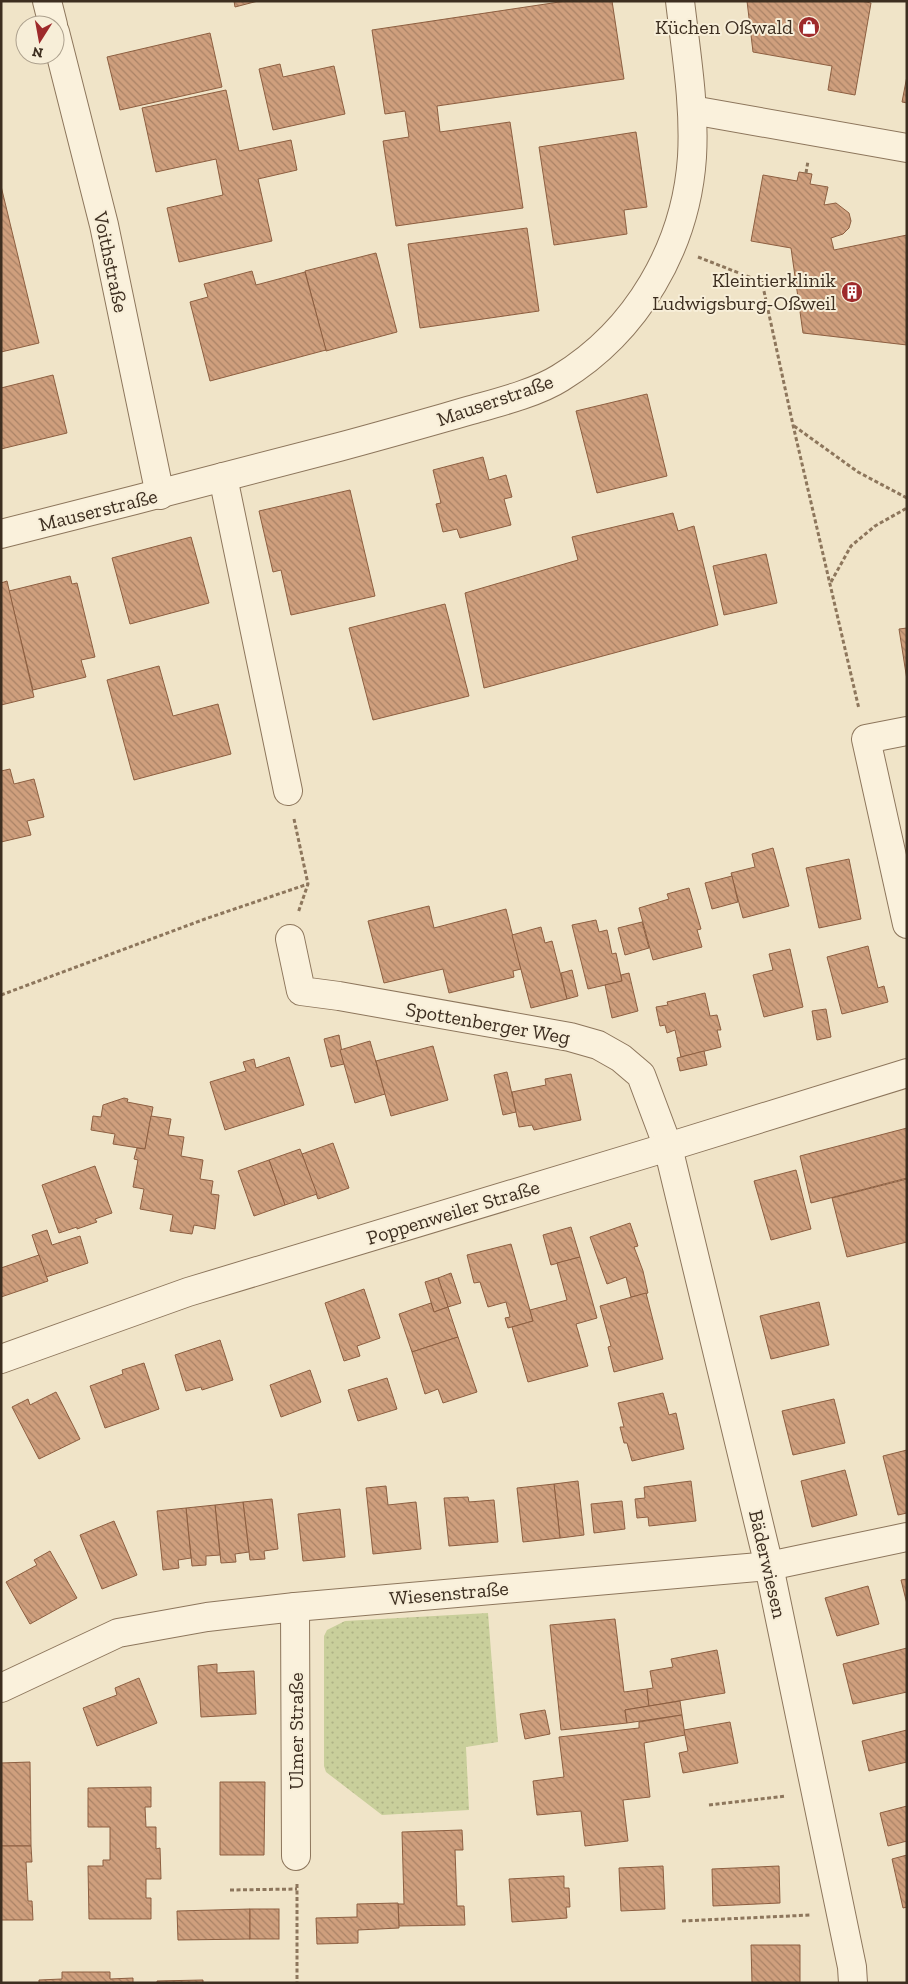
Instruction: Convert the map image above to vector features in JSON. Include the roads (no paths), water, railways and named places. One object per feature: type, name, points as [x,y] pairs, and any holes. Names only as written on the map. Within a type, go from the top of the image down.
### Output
[{"type":"street","points":[[47,1],[50,15]]},
{"type":"street","name":"Mauserstraße","points":[[1,534],[160,495],[383,436],[509,399],[559,379],[608,342],[638,306],[655,281],[672,247],[686,193],[692,158],[692,110],[680,1]]},
{"type":"street","name":"Voithstraße","points":[[63,65],[104,224],[160,495]]},
{"type":"street","points":[[692,110],[907,148]]},
{"type":"street","points":[[223,477],[288,791]]},
{"type":"street","points":[[907,731],[866,739],[907,924]]},
{"type":"street","name":"Spottenberger Weg","points":[[290,939],[301,992],[339,996],[570,1037],[598,1045],[621,1058],[642,1075],[668,1147]]},
{"type":"street","name":"Poppenweiler Straße","points":[[1,1359],[188,1292],[907,1073]]},
{"type":"street","name":"Bäderwiesen","points":[[668,1147],[769,1566],[852,1967],[853,1983]]},
{"type":"street","name":"Wiesenstraße","points":[[1,1688],[118,1634],[207,1617],[295,1606],[769,1566],[907,1536]]},
{"type":"street","name":"Ulmer Straße","points":[[295,1606],[296,1856]]},
{"type":"place","name":"Küchen Oßwald","points":[[809,27]]},
{"type":"place","name":"Kleintierklinik Ludwigsburg-Oßweil","points":[[852,292]]}]
